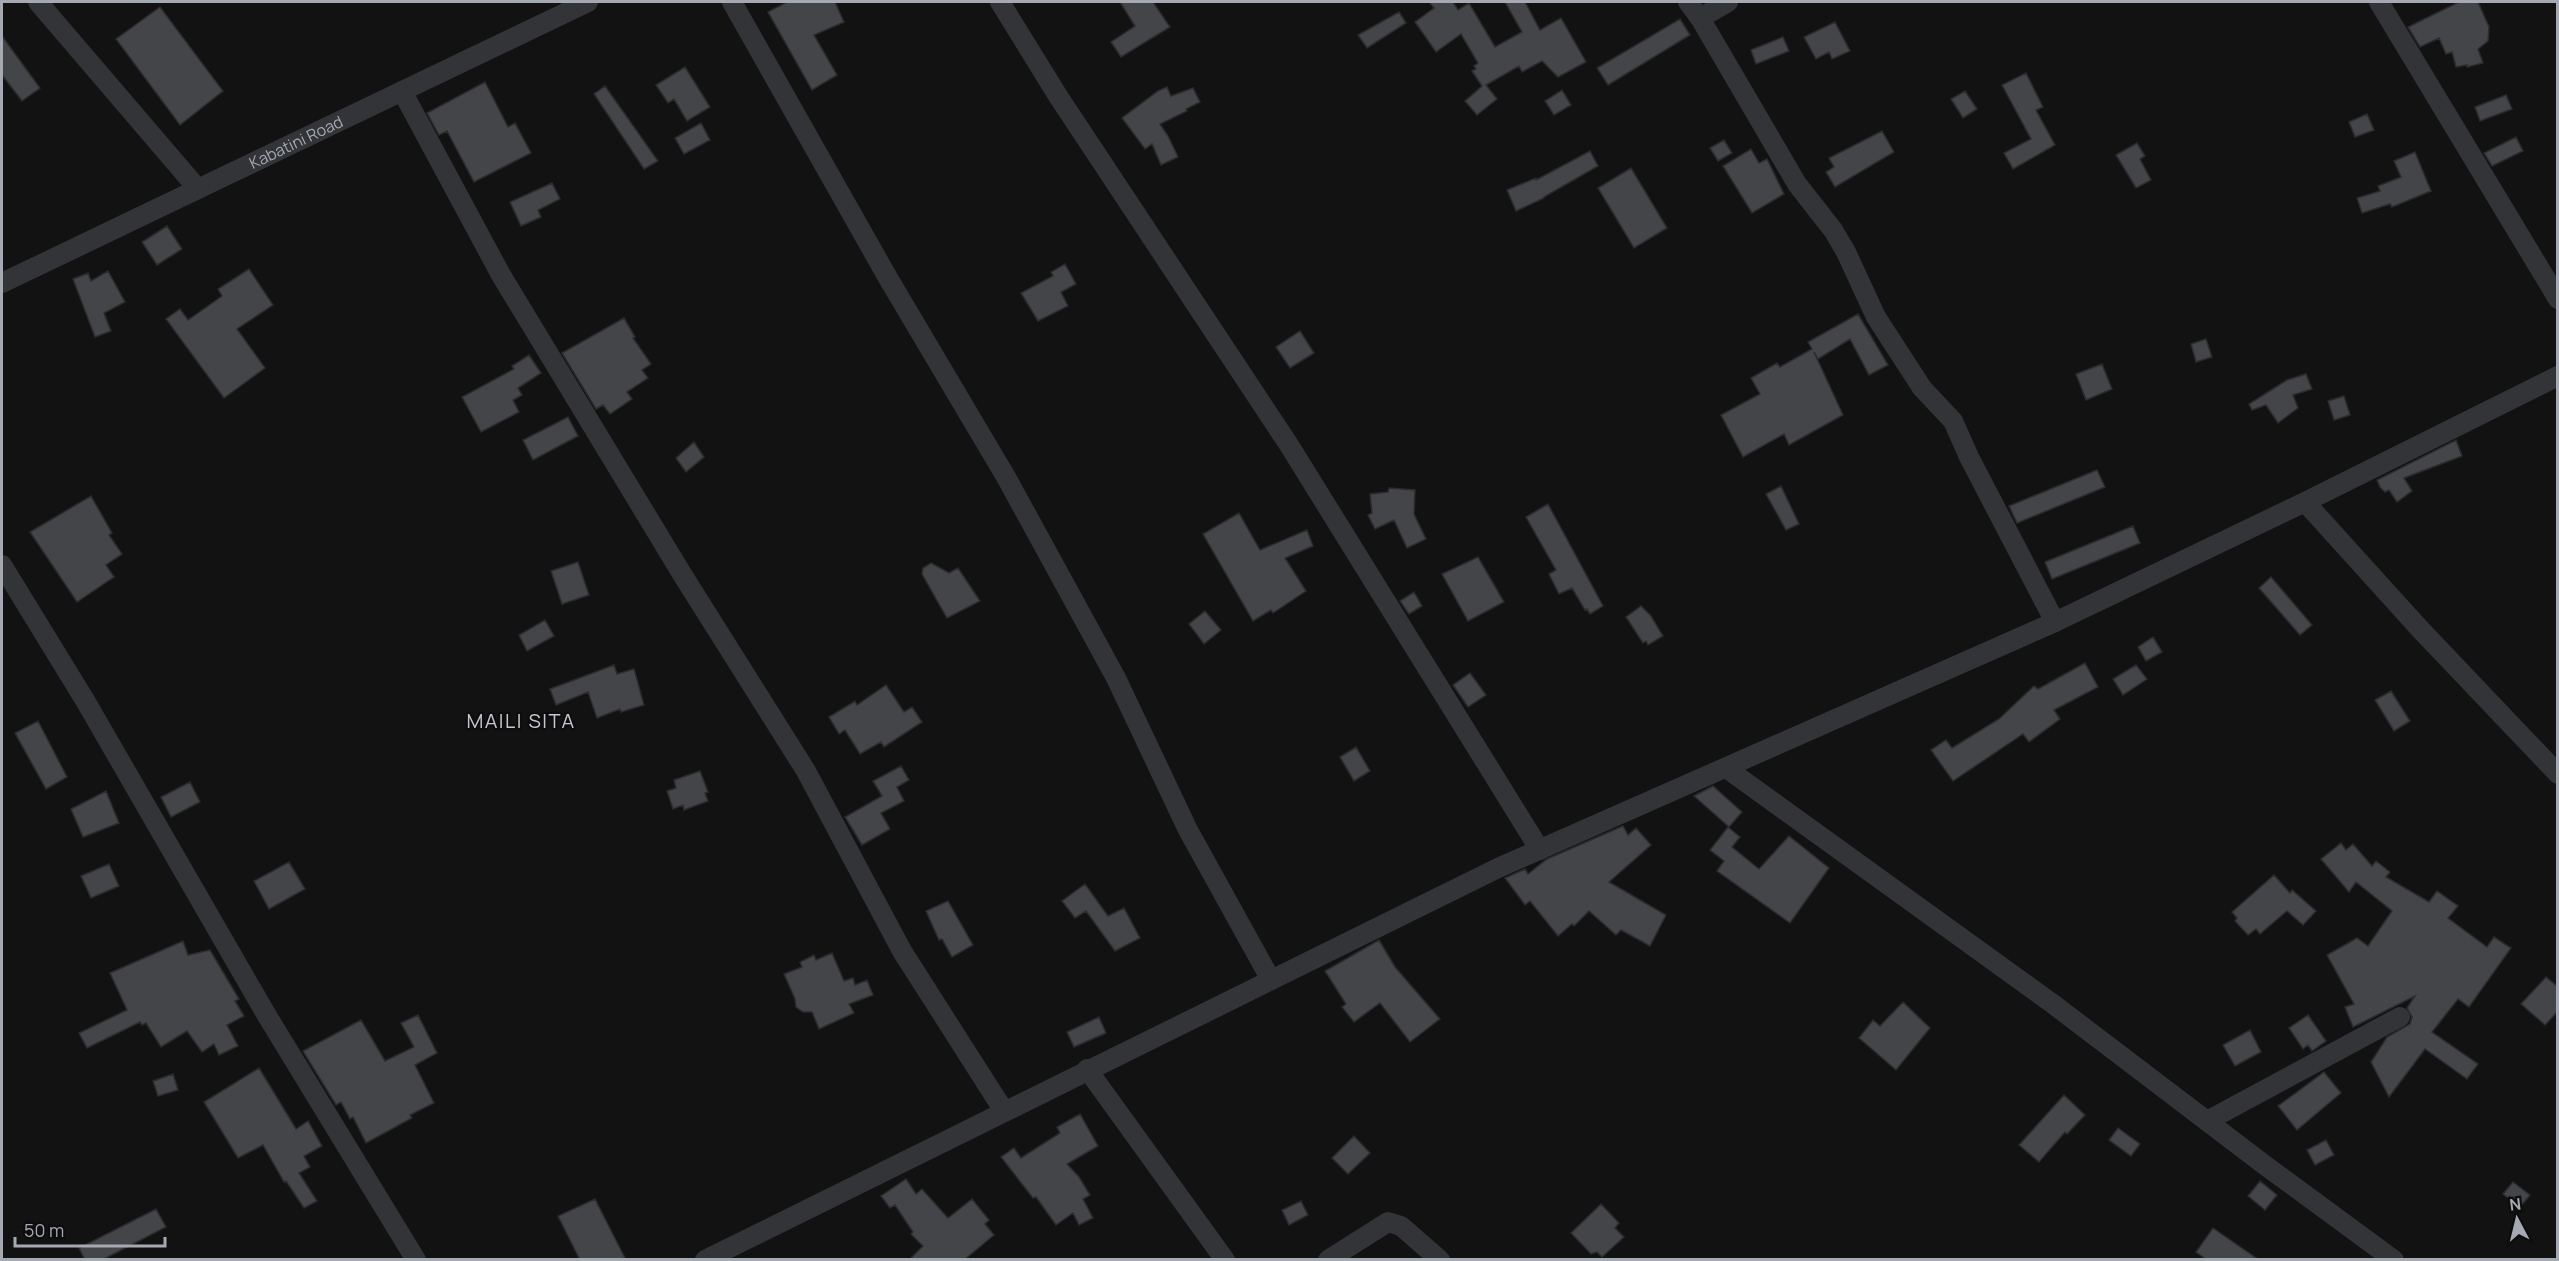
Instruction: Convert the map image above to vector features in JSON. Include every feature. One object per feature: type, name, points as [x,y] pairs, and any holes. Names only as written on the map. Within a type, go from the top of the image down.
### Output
[{"type":"street","points":[[38,2],[198,189]]},
{"type":"street","name":"Kabatini Road","points":[[2,283],[588,2]]},
{"type":"street","points":[[732,2],[888,278],[1006,477],[1116,678],[1188,830],[1271,980]]},
{"type":"street","points":[[1000,2],[1058,96],[1289,445],[1540,850]]},
{"type":"street","points":[[1688,2],[1700,18],[1797,184],[1833,230],[1846,252],[1876,317],[1922,388],[1953,421],[1969,457],[2055,622]]},
{"type":"street","points":[[1700,18],[1728,2]]},
{"type":"street","points":[[2379,2],[2558,299]]},
{"type":"street","points":[[402,91],[501,275],[682,574],[806,771],[902,951],[1004,1111]]},
{"type":"street","points":[[705,1260],[1087,1069],[1540,850],[2055,622],[2305,502],[2558,376]]},
{"type":"street","points":[[2305,502],[2420,629],[2558,774]]},
{"type":"street","points":[[2,565],[86,702],[266,1014],[416,1260]]},
{"type":"street","points":[[1726,768],[2053,1004],[2394,1260]]},
{"type":"street","points":[[2207,1121],[2400,1017]]},
{"type":"street","points":[[1087,1069],[1225,1260]]},
{"type":"street","points":[[1328,1260],[1388,1222],[1401,1226],[1440,1260]]},
{"type":"building","points":[[787,2],[835,2],[844,22],[814,35],[837,75],[812,90],[768,12]]},
{"type":"building","points":[[1120,2],[1153,2],[1170,27],[1121,57],[1111,42],[1135,26]]},
{"type":"building","points":[[1429,2],[1453,2],[1458,10],[1469,3],[1495,47],[1522,32],[1505,2],[1525,2],[1540,30],[1561,18],[1586,62],[1558,77],[1542,61],[1522,72],[1519,66],[1486,85],[1497,99],[1477,115],[1465,101],[1482,86],[1472,71],[1476,69],[1474,66],[1478,63],[1461,34],[1436,52],[1415,22],[1434,8]]},
{"type":"building","points":[[2459,2],[2478,2],[2489,27],[2488,41],[2478,49],[2483,63],[2456,67],[2452,52],[2446,54],[2439,38],[2420,47],[2408,27]]},
{"type":"building","points":[[160,7],[223,91],[180,125],[116,39]]},
{"type":"building","points":[[1399,12],[1406,23],[1367,48],[1358,35]]},
{"type":"building","points":[[1680,19],[1690,35],[1608,85],[1597,68]]},
{"type":"building","points":[[1835,22],[1850,51],[1832,59],[1829,52],[1816,59],[1804,37]]},
{"type":"building","points":[[2,36],[40,88],[22,101],[2,75]]},
{"type":"building","points":[[1783,37],[1789,51],[1756,64],[1751,50]]},
{"type":"building","points":[[685,67],[710,107],[687,121],[674,99],[668,103],[656,85]]},
{"type":"building","points":[[2026,73],[2043,107],[2036,110],[2055,145],[2013,169],[2004,153],[2031,139],[2002,85]]},
{"type":"building","points":[[485,82],[508,127],[515,123],[531,153],[474,182],[447,131],[439,135],[427,113]]},
{"type":"building","points":[[605,86],[658,161],[644,169],[594,94]]},
{"type":"building","points":[[1167,87],[1171,96],[1193,88],[1200,102],[1160,124],[1178,157],[1161,165],[1152,144],[1145,149],[1122,118],[1158,91]]},
{"type":"building","points":[[1562,90],[1571,105],[1554,115],[1545,101]]},
{"type":"building","points":[[1965,91],[1977,109],[1963,118],[1951,99]]},
{"type":"building","points":[[2506,95],[2512,109],[2480,121],[2475,107]]},
{"type":"building","points":[[2367,114],[2374,130],[2355,137],[2349,122]]},
{"type":"building","points":[[701,123],[710,140],[684,154],[675,138]]},
{"type":"building","points":[[1882,131],[1894,152],[1835,187],[1826,172],[1834,167],[1829,158]]},
{"type":"building","points":[[2516,137],[2523,151],[2492,166],[2484,153]]},
{"type":"building","points":[[1724,140],[1732,153],[1718,161],[1710,148]]},
{"type":"building","points":[[2137,143],[2145,156],[2140,159],[2151,180],[2136,188],[2116,155]]},
{"type":"building","points":[[1751,149],[1759,163],[1767,159],[1784,194],[1752,213],[1723,166]]},
{"type":"building","points":[[1590,151],[1598,166],[1544,198],[1516,211],[1507,190],[1536,178],[1536,180]]},
{"type":"building","points":[[2415,152],[2431,191],[2392,207],[2390,204],[2362,213],[2357,198],[2380,191],[2378,186],[2401,177],[2394,161]]},
{"type":"building","points":[[1631,168],[1667,228],[1634,248],[1598,188]]},
{"type":"building","points":[[552,183],[560,199],[538,210],[541,217],[521,226],[510,202]]},
{"type":"building","points":[[167,226],[182,249],[157,265],[142,242]]},
{"type":"building","points":[[1065,264],[1076,284],[1061,292],[1068,306],[1038,321],[1021,293],[1053,276],[1051,272]]},
{"type":"building","points":[[249,269],[273,305],[237,329],[265,368],[224,398],[166,319],[180,309],[188,320],[222,296],[218,289]]},
{"type":"building","points":[[108,271],[125,302],[104,313],[111,331],[95,337],[73,279],[88,273],[91,281]]},
{"type":"building","points":[[1858,314],[1888,365],[1869,375],[1850,339],[1818,359],[1814,352],[1843,415],[1789,445],[1784,434],[1743,457],[1721,415],[1760,394],[1751,378],[1777,363],[1780,367],[1812,349],[1808,342]]},
{"type":"building","points":[[624,318],[635,337],[633,338],[651,364],[642,370],[648,378],[627,392],[632,399],[610,414],[603,405],[596,409],[562,353]]},
{"type":"building","points":[[1300,331],[1314,353],[1290,368],[1276,347]]},
{"type":"building","points":[[2206,339],[2212,357],[2196,362],[2191,344]]},
{"type":"building","points":[[529,355],[541,373],[518,388],[522,395],[513,400],[519,412],[481,432],[462,397],[514,369],[512,366]]},
{"type":"building","points":[[2102,364],[2112,389],[2086,400],[2076,374]]},
{"type":"building","points":[[2306,374],[2312,389],[2293,395],[2298,408],[2278,423],[2266,405],[2252,410],[2249,404],[2287,380]]},
{"type":"building","points":[[2344,396],[2350,415],[2334,420],[2328,401]]},
{"type":"building","points":[[568,417],[578,436],[533,460],[523,440]]},
{"type":"building","points":[[2456,440],[2462,456],[2404,478],[2412,491],[2397,502],[2389,490],[2385,492],[2380,487],[2377,480]]},
{"type":"building","points":[[694,442],[704,457],[686,472],[676,458]]},
{"type":"building","points":[[2097,470],[2105,487],[2017,523],[2009,506]]},
{"type":"building","points":[[1781,486],[1799,524],[1786,530],[1766,494]]},
{"type":"building","points":[[1389,488],[1415,490],[1414,514],[1426,539],[1407,548],[1394,520],[1375,529],[1368,515],[1372,513],[1370,494],[1388,492]]},
{"type":"building","points":[[91,496],[112,533],[109,535],[122,554],[106,565],[114,577],[77,602],[30,532]]},
{"type":"building","points":[[1548,504],[1603,606],[1590,614],[1587,609],[1585,610],[1572,588],[1559,594],[1549,574],[1556,570],[1526,517]]},
{"type":"building","points":[[1239,513],[1260,550],[1307,530],[1313,546],[1285,558],[1306,591],[1273,613],[1271,610],[1253,621],[1203,534]]},
{"type":"building","points":[[2133,526],[2140,543],[2052,579],[2045,562]]},
{"type":"building","points":[[1478,557],[1504,602],[1468,621],[1442,574]]},
{"type":"building","points":[[578,562],[589,595],[562,604],[551,571]]},
{"type":"building","points":[[931,563],[949,573],[958,568],[980,601],[947,618],[922,574],[923,568]]},
{"type":"building","points":[[2271,577],[2312,625],[2300,635],[2259,588]]},
{"type":"building","points":[[1414,592],[1422,606],[1409,614],[1400,601]]},
{"type":"building","points":[[1641,606],[1651,616],[1663,636],[1648,645],[1646,641],[1643,643],[1626,617]]},
{"type":"building","points":[[1205,611],[1221,630],[1204,644],[1189,624]]},
{"type":"building","points":[[545,620],[554,636],[527,651],[519,635]]},
{"type":"building","points":[[2153,637],[2162,652],[2146,661],[2138,647]]},
{"type":"building","points":[[2085,663],[2098,687],[2054,710],[2060,719],[2029,742],[2023,734],[1953,781],[1931,750],[1946,740],[1952,748],[1999,719],[2034,686],[2038,689]]},
{"type":"building","points":[[614,665],[617,674],[634,669],[644,705],[621,712],[620,709],[597,718],[588,692],[556,705],[550,689]]},
{"type":"building","points":[[2136,665],[2147,679],[2123,695],[2113,679]]},
{"type":"building","points":[[1470,673],[1486,695],[1468,707],[1453,685]]},
{"type":"building","points":[[886,685],[904,712],[912,707],[922,722],[884,747],[881,742],[860,754],[845,730],[839,734],[829,717],[855,701],[857,705]]},
{"type":"building","points":[[2391,691],[2410,721],[2394,731],[2375,700]]},
{"type":"building","points":[[38,721],[67,777],[46,789],[15,733]]},
{"type":"building","points":[[1356,747],[1370,771],[1354,781],[1340,757]]},
{"type":"building","points":[[901,766],[909,780],[897,787],[904,801],[881,813],[890,829],[862,845],[845,817],[882,796],[873,781]]},
{"type":"building","points":[[700,771],[708,792],[705,793],[708,801],[684,810],[683,805],[673,809],[667,791],[676,788],[674,780]]},
{"type":"building","points":[[190,782],[200,802],[171,817],[161,797]]},
{"type":"building","points":[[1713,786],[1742,812],[1729,827],[1694,796]]},
{"type":"building","points":[[106,791],[119,823],[83,837],[71,809]]},
{"type":"building","points":[[1623,826],[1628,835],[1636,828],[1651,845],[1609,882],[1666,915],[1650,946],[1621,930],[1616,935],[1589,911],[1574,926],[1572,924],[1558,936],[1530,901],[1525,905],[1505,878],[1525,869],[1528,874],[1547,859]]},
{"type":"building","points":[[1728,827],[1740,837],[1732,847],[1759,869],[1789,836],[1829,868],[1790,923],[1717,871],[1724,861],[1710,850]]},
{"type":"building","points":[[2341,843],[2346,850],[2353,844],[2372,866],[2376,861],[2390,872],[2386,877],[2429,902],[2437,891],[2458,906],[2448,918],[2487,947],[2494,937],[2511,948],[2469,1007],[2458,999],[2432,1032],[2478,1064],[2467,1079],[2425,1049],[2389,1097],[2371,1062],[2387,1037],[2410,1024],[2412,1017],[2407,1008],[2415,996],[2353,1027],[2345,1007],[2354,1004],[2327,955],[2357,938],[2368,946],[2392,911],[2356,882],[2349,892],[2321,859]]},
{"type":"building","points":[[289,862],[305,889],[269,909],[254,881]]},
{"type":"building","points":[[109,864],[119,886],[91,898],[81,876]]},
{"type":"building","points":[[2274,875],[2290,893],[2292,890],[2316,911],[2303,925],[2287,911],[2260,934],[2256,929],[2248,935],[2235,921],[2237,918],[2232,912]]},
{"type":"building","points":[[1085,884],[1108,916],[1124,908],[1140,938],[1115,951],[1086,911],[1075,918],[1062,901]]},
{"type":"building","points":[[948,901],[973,945],[952,957],[942,939],[939,940],[926,911]]},
{"type":"building","points":[[1379,940],[1395,967],[1440,1019],[1410,1042],[1380,1003],[1354,1022],[1342,1007],[1346,1004],[1325,971]]},
{"type":"building","points":[[183,941],[188,955],[210,950],[239,999],[235,1001],[244,1016],[227,1025],[238,1046],[219,1055],[214,1044],[202,1052],[187,1031],[161,1047],[146,1023],[142,1025],[140,1022],[87,1048],[79,1033],[127,1010],[110,973]]},
{"type":"building","points":[[832,953],[844,981],[853,978],[855,985],[867,980],[873,995],[849,1004],[854,1013],[819,1029],[812,1012],[803,1012],[796,1007],[784,974],[802,967],[800,962],[814,955],[816,960]]},
{"type":"building","points":[[2546,977],[2558,987],[2558,1011],[2545,1025],[2521,1004]]},
{"type":"building","points":[[1903,1002],[1930,1028],[1896,1070],[1859,1038],[1873,1020],[1880,1026]]},
{"type":"building","points":[[418,1015],[437,1053],[415,1065],[434,1103],[410,1115],[412,1118],[366,1143],[353,1117],[350,1119],[341,1102],[336,1105],[303,1051],[361,1020],[385,1061],[414,1047],[401,1023]]},
{"type":"building","points":[[2308,1015],[2326,1041],[2312,1051],[2308,1045],[2303,1049],[2289,1028]]},
{"type":"building","points":[[1099,1017],[1106,1033],[1074,1047],[1067,1032]]},
{"type":"building","points":[[2250,1030],[2261,1052],[2235,1066],[2223,1045]]},
{"type":"building","points":[[259,1068],[296,1129],[308,1121],[322,1146],[304,1156],[310,1167],[299,1173],[317,1201],[304,1208],[286,1181],[284,1182],[263,1145],[238,1158],[204,1102]]},
{"type":"building","points":[[2324,1072],[2341,1093],[2297,1130],[2278,1106]]},
{"type":"building","points":[[173,1074],[178,1090],[158,1096],[153,1081]]},
{"type":"building","points":[[2064,1095],[2085,1115],[2067,1134],[2065,1132],[2039,1162],[2019,1145]]},
{"type":"building","points":[[1080,1114],[1098,1146],[1067,1164],[1079,1177],[1090,1195],[1083,1199],[1093,1218],[1079,1225],[1073,1213],[1056,1225],[1036,1197],[1033,1198],[1001,1157],[1014,1148],[1021,1158],[1060,1133],[1057,1127]]},
{"type":"building","points":[[2118,1128],[2140,1144],[2131,1156],[2109,1140]]},
{"type":"building","points":[[1354,1136],[1370,1153],[1348,1174],[1332,1158]]},
{"type":"building","points":[[2326,1140],[2334,1155],[2315,1165],[2307,1150]]},
{"type":"building","points":[[906,1179],[916,1194],[922,1189],[948,1218],[972,1199],[989,1220],[985,1224],[994,1235],[964,1260],[909,1260],[923,1246],[911,1234],[913,1232],[895,1205],[890,1208],[881,1196]]},
{"type":"building","points":[[2260,1181],[2277,1195],[2265,1210],[2248,1196]]},
{"type":"building","points":[[2513,1182],[2530,1195],[2520,1207],[2503,1194]]},
{"type":"building","points":[[595,1199],[626,1260],[580,1260],[558,1216]]},
{"type":"building","points":[[1301,1201],[1308,1215],[1289,1225],[1282,1210]]},
{"type":"building","points":[[1601,1204],[1619,1223],[1615,1228],[1624,1237],[1602,1257],[1597,1252],[1591,1254],[1571,1233]]},
{"type":"building","points":[[156,1209],[166,1227],[102,1260],[85,1260],[79,1248]]},
{"type":"building","points":[[2213,1228],[2259,1260],[2207,1260],[2196,1252]]},
{"type":"district","name":"MAILI SITA","points":[[521,720]]}]
